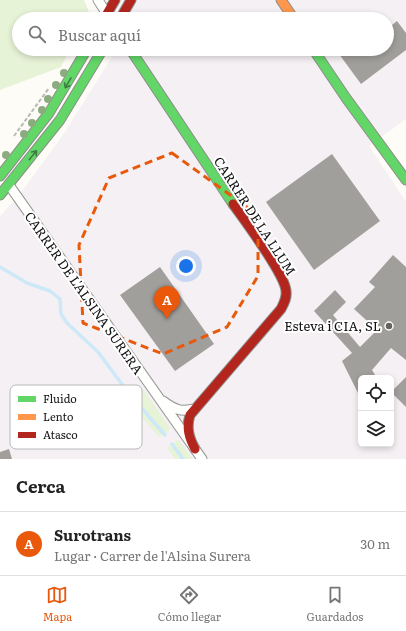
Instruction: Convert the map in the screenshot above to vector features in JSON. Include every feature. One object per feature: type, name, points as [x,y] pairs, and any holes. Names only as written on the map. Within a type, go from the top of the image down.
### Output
[{"type":"street","points":[[98,0],[105,12]]},
{"type":"street","points":[[110,12],[115,0]]},
{"type":"street","points":[[124,12],[131,0]]},
{"type":"street","points":[[281,0],[289,12]]},
{"type":"street","points":[[0,176],[49,113],[83,56]]},
{"type":"street","points":[[0,195],[60,120],[99,56]]},
{"type":"street","name":"CARRER DE LA LLUM","points":[[135,56],[275,266],[287,290],[286,300],[281,309],[190,415],[186,429],[195,449]]},
{"type":"street","points":[[319,56],[346,98],[406,180]]},
{"type":"street","name":"CARRER DE L'ALSINA SURERA","points":[[9,185],[202,459]]},
{"type":"street","points":[[158,396],[169,406],[178,410],[184,411],[195,408]]},
{"type":"path","points":[[13,138],[50,87]]},
{"type":"highlighted area","points":[[172,153],[258,215],[258,276],[227,327],[163,354],[83,323],[79,245],[109,178]]},
{"type":"shaded area","points":[[112,0],[406,0],[406,119],[369,146],[406,202],[406,459],[0,459],[0,216],[17,198],[63,135],[113,56],[394,56],[394,12],[120,12]]},
{"type":"green space","points":[[0,0],[84,0],[89,12],[12,12],[12,56],[66,56],[61,67],[0,90]]},
{"type":"green space","points":[[142,389],[170,428],[162,437],[160,435],[159,437],[142,417]]},
{"type":"green space","points":[[179,440],[192,459],[175,459],[167,448]]},
{"type":"building","points":[[397,21],[406,33],[406,50],[361,84],[340,56],[394,56],[394,23]]},
{"type":"building","points":[[332,154],[380,221],[314,270],[266,202]]},
{"type":"building","name":"Esteva i CIA, SL","points":[[393,255],[406,267],[406,360],[391,348],[372,370],[375,375],[358,375],[358,393],[342,361],[352,353],[314,311],[335,290],[346,302],[333,315],[360,347],[377,330],[354,309],[375,287],[369,282]]},
{"type":"building","points":[[160,267],[214,344],[175,371],[120,295]]},
{"type":"building","points":[[406,377],[406,407],[394,395],[394,389]]},
{"type":"building","points":[[9,449],[12,459],[0,459],[0,452]]},
{"type":"waterway","points":[[0,267],[27,283],[50,291],[60,299],[61,314],[67,323],[98,352],[123,385]]},
{"type":"waterway","points":[[142,409],[165,435]]},
{"type":"waterway","points":[[172,444],[183,459]]},
{"type":"traffic: fast","points":[[0,176],[49,113],[83,56]]},
{"type":"traffic: fast","points":[[0,195],[60,120],[99,56]]},
{"type":"traffic: fast","points":[[135,56],[233,204]]},
{"type":"traffic: fast","points":[[318,56],[346,98],[406,180]]},
{"type":"traffic: slow","points":[[281,0],[289,12]]},
{"type":"traffic: jam","points":[[108,12],[115,0]]},
{"type":"traffic: jam","points":[[124,12],[131,0]]},
{"type":"traffic: jam","points":[[195,449],[189,433],[188,424],[190,415],[281,309],[286,296],[284,283],[272,260],[233,204]]},
{"type":"place","name":"Surotrans","points":[[167,319]]},
{"type":"place","name":"Esteva i CIA, SL","points":[[389,326]]}]
